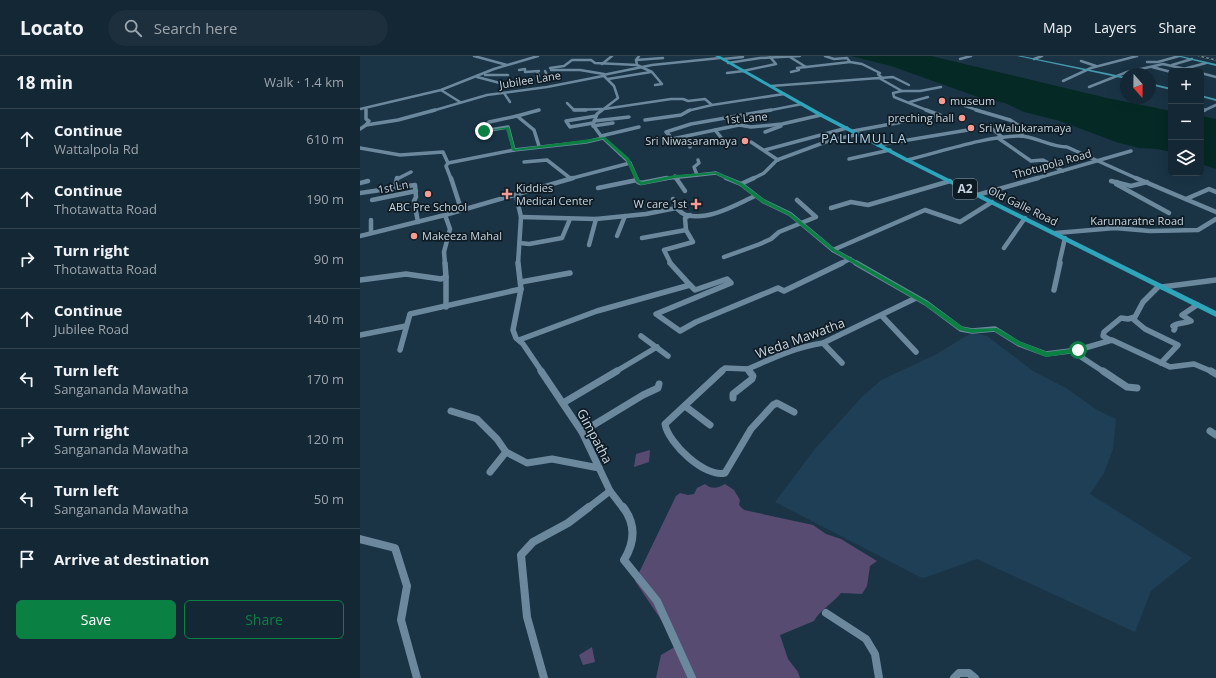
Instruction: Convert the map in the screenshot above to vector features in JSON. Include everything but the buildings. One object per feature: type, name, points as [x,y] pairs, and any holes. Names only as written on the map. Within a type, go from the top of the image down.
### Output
[{"type":"highway","name":"Old Galle Road","points":[[720,57],[728,63],[802,104],[907,160],[1216,314]]},
{"type":"main road","points":[[1018,56],[1120,77]]},
{"type":"main road","points":[[1179,56],[1216,64]]},
{"type":"main road","points":[[1179,56],[1216,64]]},
{"type":"main road","points":[[1156,85],[1168,88]]},
{"type":"main road","points":[[1204,97],[1216,100]]},
{"type":"street","points":[[474,56],[507,65]]},
{"type":"street","points":[[360,109],[441,90],[507,65],[538,56]]},
{"type":"street","points":[[602,64],[612,56]]},
{"type":"street","points":[[637,65],[636,60],[639,56]]},
{"type":"street","name":"Jubilee Lane","points":[[360,129],[366,125],[398,120],[460,102],[504,93],[546,87],[641,67],[720,57],[748,56]]},
{"type":"street","points":[[728,63],[759,57],[800,56]]},
{"type":"street","points":[[825,56],[834,59],[847,58],[850,62]]},
{"type":"street","points":[[960,59],[970,56]]},
{"type":"street","points":[[1034,59],[1042,56]]},
{"type":"street","points":[[1063,80],[1097,66],[1137,56]]},
{"type":"street","points":[[1147,62],[1158,62],[1179,56]]},
{"type":"street","points":[[727,73],[776,64],[770,57]]},
{"type":"street","points":[[790,57],[806,66]]},
{"type":"street","points":[[636,60],[662,58]]},
{"type":"street","points":[[519,70],[525,69],[525,72],[545,71],[550,68],[564,66],[574,60],[588,59],[595,63],[602,64],[637,65],[652,72],[662,84],[655,85]]},
{"type":"street","points":[[1170,65],[1192,59]]},
{"type":"street","points":[[1081,61],[1097,66]]},
{"type":"street","points":[[680,62],[684,65],[680,66]]},
{"type":"street","points":[[791,72],[799,70],[796,68],[806,66],[850,62],[862,64],[880,73],[878,74],[881,78],[902,91]]},
{"type":"street","points":[[1179,63],[1195,66]]},
{"type":"street","points":[[1188,68],[1206,63]]},
{"type":"street","points":[[1089,87],[1114,76],[1164,64],[1181,68]]},
{"type":"street","points":[[536,67],[539,71]]},
{"type":"street","points":[[1150,67],[1168,71]]},
{"type":"street","points":[[550,68],[580,70],[604,75],[614,86],[618,98],[601,109],[596,116],[594,123],[602,137],[630,163],[637,180],[641,183],[675,176],[716,173],[741,184],[755,196],[790,214],[833,250],[916,298],[961,329],[972,331],[994,329],[1019,344],[1046,354],[1072,351],[1110,340]]},
{"type":"street","points":[[539,71],[536,72],[539,76]]},
{"type":"street","points":[[543,79],[548,77],[545,71]]},
{"type":"street","points":[[608,79],[652,72]]},
{"type":"street","points":[[1210,75],[1216,73]]},
{"type":"street","points":[[1204,74],[1216,77]]},
{"type":"street","points":[[477,77],[500,83],[508,80],[482,75]]},
{"type":"street","points":[[771,86],[893,77],[909,85]]},
{"type":"street","points":[[765,150],[850,130],[940,115],[894,97],[893,94],[902,91],[920,91],[941,87]]},
{"type":"street","points":[[441,90],[460,102]]},
{"type":"street","points":[[504,93],[510,102]]},
{"type":"street","points":[[646,120],[681,115],[686,110],[712,105],[784,94]]},
{"type":"street","points":[[910,102],[928,97]]},
{"type":"street","points":[[567,103],[574,110],[601,109],[671,99],[682,99],[688,101],[705,99],[712,105]]},
{"type":"street","points":[[959,101],[965,106],[1010,120],[1024,129],[1021,136]]},
{"type":"street","points":[[690,147],[688,142],[677,142],[672,139],[667,131],[692,124],[802,104]]},
{"type":"street","points":[[1204,110],[1216,105]]},
{"type":"street","points":[[366,108],[366,119],[369,121],[366,125]]},
{"type":"street","points":[[488,122],[539,110]]},
{"type":"street","name":"1st Lane","points":[[672,139],[742,125],[751,127],[782,124],[821,114]]},
{"type":"street","points":[[517,116],[534,130],[539,146]]},
{"type":"street","points":[[596,116],[566,121],[570,127],[629,116]]},
{"type":"street","points":[[594,123],[613,123]]},
{"type":"street","points":[[765,132],[780,127],[782,124]]},
{"type":"street","points":[[448,163],[539,146],[586,142],[639,127]]},
{"type":"street","points":[[990,127],[1000,138],[1031,161],[1043,160],[1063,171]]},
{"type":"street","points":[[484,133],[484,131],[508,128],[514,150]]},
{"type":"street","points":[[715,130],[724,141]]},
{"type":"street","points":[[878,144],[968,130]]},
{"type":"street","points":[[741,184],[764,173],[771,164],[778,160],[831,140],[860,134]]},
{"type":"street","name":"Karunaratne Road","points":[[907,160],[1000,138],[1021,136],[1057,147],[1068,147],[1216,212]]},
{"type":"street","points":[[751,142],[778,160]]},
{"type":"street","points":[[360,148],[400,154],[443,152],[448,163],[446,166],[452,178],[455,195],[461,209]]},
{"type":"street","points":[[848,159],[890,150]]},
{"type":"street","name":"Thotupola Road","points":[[978,195],[1131,151]]},
{"type":"street","points":[[1121,154],[1131,156]]},
{"type":"street","points":[[524,162],[544,159],[548,160],[570,178]]},
{"type":"street","points":[[697,175],[694,167],[699,163],[698,160]]},
{"type":"street","points":[[360,236],[445,215],[461,209],[516,195],[570,178],[630,163]]},
{"type":"street","points":[[396,187],[397,177],[411,172]]},
{"type":"street","points":[[675,176],[685,192]]},
{"type":"street","points":[[598,188],[637,180]]},
{"type":"street","points":[[360,183],[368,181]]},
{"type":"street","points":[[831,208],[851,202],[868,205],[950,181]]},
{"type":"street","points":[[1147,181],[1131,186],[1114,183],[1169,213]]},
{"type":"street","points":[[360,193],[415,185],[416,191],[414,201],[418,222]]},
{"type":"street","points":[[1186,199],[1209,189],[1216,192]]},
{"type":"street","name":"1st Ln","points":[[372,200],[416,191]]},
{"type":"street","name":"Gimpatha","points":[[516,195],[521,217],[518,265],[521,286],[513,330],[518,340],[582,432],[610,492],[626,511],[632,524],[633,534],[631,549],[624,560],[657,601],[692,678]]},
{"type":"street","points":[[673,199],[676,208],[683,214],[690,215],[713,213],[755,196]]},
{"type":"street","points":[[724,257],[760,244],[771,239],[779,232],[816,217],[797,200]]},
{"type":"street","points":[[833,250],[925,210],[960,222],[992,202]]},
{"type":"street","points":[[1147,206],[1154,204]]},
{"type":"street","points":[[521,217],[596,219],[676,208]]},
{"type":"street","points":[[445,215],[450,229],[444,252],[446,307]]},
{"type":"street","points":[[690,215],[684,220],[686,230],[693,242],[664,250],[669,262],[695,290],[720,280],[727,279],[731,283],[656,314],[680,331],[696,322],[778,288],[784,291],[818,276],[850,259]]},
{"type":"street","points":[[617,236],[625,216]]},
{"type":"street","points":[[1004,248],[1025,218]]},
{"type":"street","points":[[520,243],[529,244],[562,238],[570,219]]},
{"type":"street","points":[[589,245],[596,219]]},
{"type":"street","name":"Karunaratne Road","points":[[1056,233],[1115,228],[1150,231],[1198,230],[1216,219]]},
{"type":"street","points":[[371,220],[371,233]]},
{"type":"street","points":[[642,238],[686,230]]},
{"type":"street","points":[[1054,290],[1065,238]]},
{"type":"street","points":[[400,350],[410,314],[446,307],[570,273]]},
{"type":"street","points":[[360,280],[406,274],[441,279],[446,277]]},
{"type":"street","points":[[1133,319],[1141,308],[1143,302],[1161,286],[1216,280]]},
{"type":"street","points":[[518,340],[596,311],[690,284]]},
{"type":"street","name":"Weda Mawatha","points":[[733,398],[733,394],[752,379],[753,376],[748,369],[785,352],[808,345],[823,343],[882,316],[916,298]]},
{"type":"street","points":[[1174,330],[1175,328],[1173,326],[1178,323],[1185,324],[1190,321],[1182,315],[1197,305]]},
{"type":"street","points":[[882,316],[916,352]]},
{"type":"street","points":[[1161,363],[1178,345],[1145,329],[1133,319],[1121,318],[1104,332],[1103,336],[1110,340],[1117,341],[1161,363],[1170,367],[1191,362],[1198,364],[1216,374]]},
{"type":"street","points":[[360,335],[406,326]]},
{"type":"street","points":[[641,336],[668,356]]},
{"type":"street","points":[[823,343],[842,363]]},
{"type":"street","points":[[563,403],[657,347]]},
{"type":"street","points":[[1072,351],[1127,387],[1137,388]]},
{"type":"street","points":[[748,369],[725,368],[665,424],[670,436],[691,460],[706,468],[723,474],[751,429],[773,405],[777,403],[794,412]]},
{"type":"street","points":[[582,432],[634,402],[642,395],[658,388],[659,384]]},
{"type":"street","points":[[685,406],[710,425]]},
{"type":"street","points":[[452,411],[477,419],[497,439],[506,452],[527,463],[552,459],[599,468]]},
{"type":"street","points":[[490,472],[506,452]]},
{"type":"street","points":[[544,678],[527,617],[521,555],[533,542],[568,523],[610,492]]},
{"type":"street","points":[[360,539],[395,548],[407,586],[401,620],[417,678]]},
{"type":"street","points":[[826,613],[866,638],[875,654],[879,678]]},
{"type":"street","points":[[954,678],[959,673],[969,672],[975,678]]},
{"type":"shaded area","points":[[851,56],[931,56],[1120,101],[1120,104],[1137,104],[1168,110],[1168,151],[1139,148],[1116,142],[1060,121],[1024,112],[1005,103],[978,97],[891,66]]},
{"type":"shaded area","points":[[1204,117],[1216,119],[1216,169],[1204,165]]},
{"type":"shaded area","points":[[974,333],[987,336],[1033,371],[1066,388],[1097,410],[1116,419],[1113,449],[1104,473],[1090,494],[1192,558],[1151,591],[1135,632],[977,559],[924,578],[920,577],[775,502],[814,450],[861,398],[881,380],[935,355],[966,336]]},
{"type":"shaded area","points":[[650,450],[649,462],[634,467],[636,454]]},
{"type":"shaded area","points":[[705,484],[715,488],[725,484],[734,490],[740,500],[739,505],[744,510],[813,525],[826,534],[841,539],[877,561],[870,566],[867,586],[862,594],[841,593],[819,614],[814,621],[780,635],[788,659],[798,672],[800,678],[656,678],[661,655],[678,645],[635,581],[676,496],[680,493],[688,495],[694,494],[697,488]]},
{"type":"shaded area","points":[[592,647],[595,662],[583,665],[579,655]]},
{"type":"railway","points":[[1199,56],[1216,60]]},
{"type":"place","name":"museum","points":[[942,101]]},
{"type":"place","name":"preching hall","points":[[962,118]]},
{"type":"place","name":"Sri Walukaramaya","points":[[971,128]]},
{"type":"place","name":"Sri Niwasaramaya","points":[[745,141]]},
{"type":"place","name":"ABC Pre School","points":[[428,194]]},
{"type":"place","name":"Kiddies Medical Center","points":[[507,194]]},
{"type":"place","name":"W care 1st","points":[[696,204]]},
{"type":"place","name":"Makeeza Mahal","points":[[414,236]]},
{"type":"district","name":"PALLIMULLA","points":[[864,138]]},
{"type":"route","points":[[484,131],[506,127],[508,128],[514,150],[539,146],[586,142],[603,138],[628,159],[638,182],[641,183],[675,176],[716,173],[741,184],[763,201],[790,214],[833,250],[926,303],[961,329],[972,331],[994,329],[1019,344],[1046,354],[1078,350]]}]
